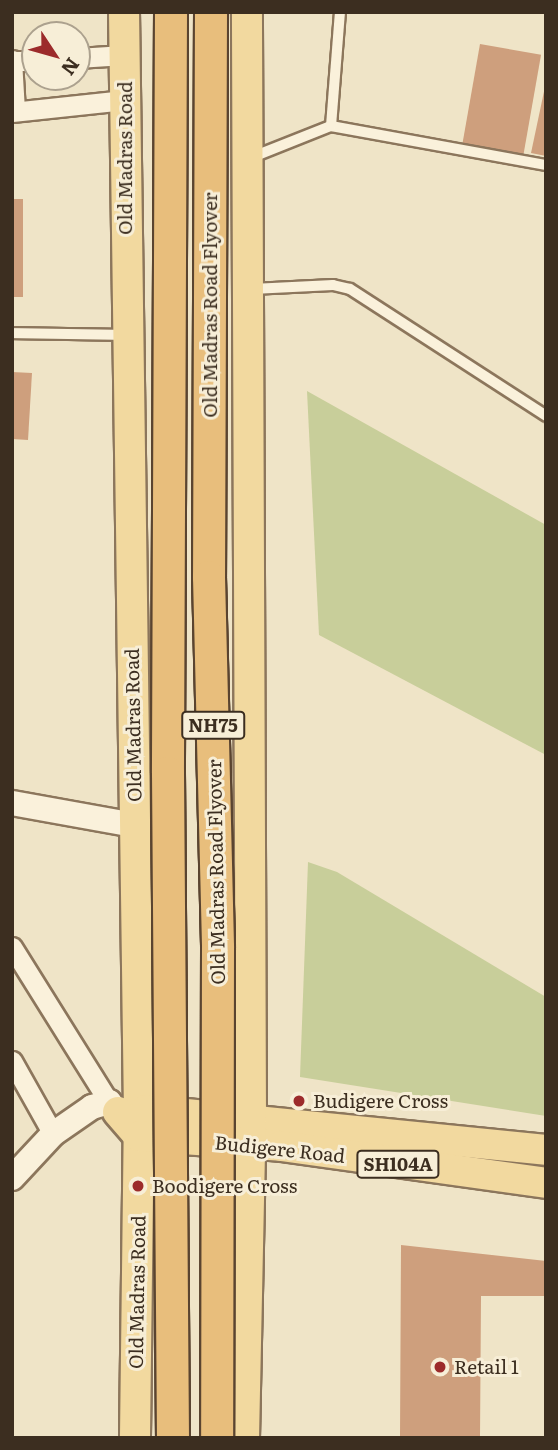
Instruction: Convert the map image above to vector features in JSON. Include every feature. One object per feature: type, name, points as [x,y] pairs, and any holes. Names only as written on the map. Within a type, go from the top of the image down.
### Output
[{"type":"highway","name":"Old Madras Road Flyover","points":[[171,12],[168,787],[173,1438]]},
{"type":"highway","name":"Old Madras Road Flyover","points":[[211,12],[209,577],[218,948],[217,1438]]},
{"type":"main road","name":"Old Madras Road","points":[[124,12],[134,825],[126,1115],[135,1438]]},
{"type":"main road","points":[[244,1438],[251,1131],[247,12]]},
{"type":"main road","name":"Budigere Road","points":[[126,1115],[251,1131],[546,1183]]},
{"type":"main road","name":"Budigere Road","points":[[251,1131],[546,1150]]},
{"type":"street","points":[[91,57],[124,55]]},
{"type":"street","points":[[13,61],[13,112],[124,100]]},
{"type":"street","points":[[12,803],[134,825]]},
{"type":"street","points":[[12,947],[126,1115]]},
{"type":"street","points":[[12,1061],[53,1135]]},
{"type":"street","points":[[12,1178],[53,1135],[92,1107],[126,1115]]},
{"type":"lane","points":[[331,126],[340,12]]},
{"type":"lane","points":[[248,159],[331,126],[546,165]]},
{"type":"lane","points":[[248,289],[333,285],[349,289],[546,416]]},
{"type":"lane","points":[[12,333],[126,335]]},
{"type":"green space","points":[[307,391],[546,525],[546,755],[319,635]]},
{"type":"green space","points":[[308,862],[337,872],[546,997],[546,1116],[300,1077]]},
{"type":"building","points":[[480,44],[541,55],[523,158],[462,147]]},
{"type":"building","points":[[546,82],[546,156],[531,153]]},
{"type":"building","points":[[12,199],[23,199],[23,297],[12,297]]},
{"type":"building","points":[[12,372],[32,373],[28,440],[12,439]]},
{"type":"building","name":"Retail 1","points":[[401,1245],[546,1261],[546,1296],[481,1296],[480,1438],[400,1438]]},
{"type":"place","name":"Budigere Cross","points":[[299,1101]]},
{"type":"place","name":"Boodigere Cross","points":[[138,1186]]},
{"type":"place","name":"Retail 1","points":[[440,1367]]}]
